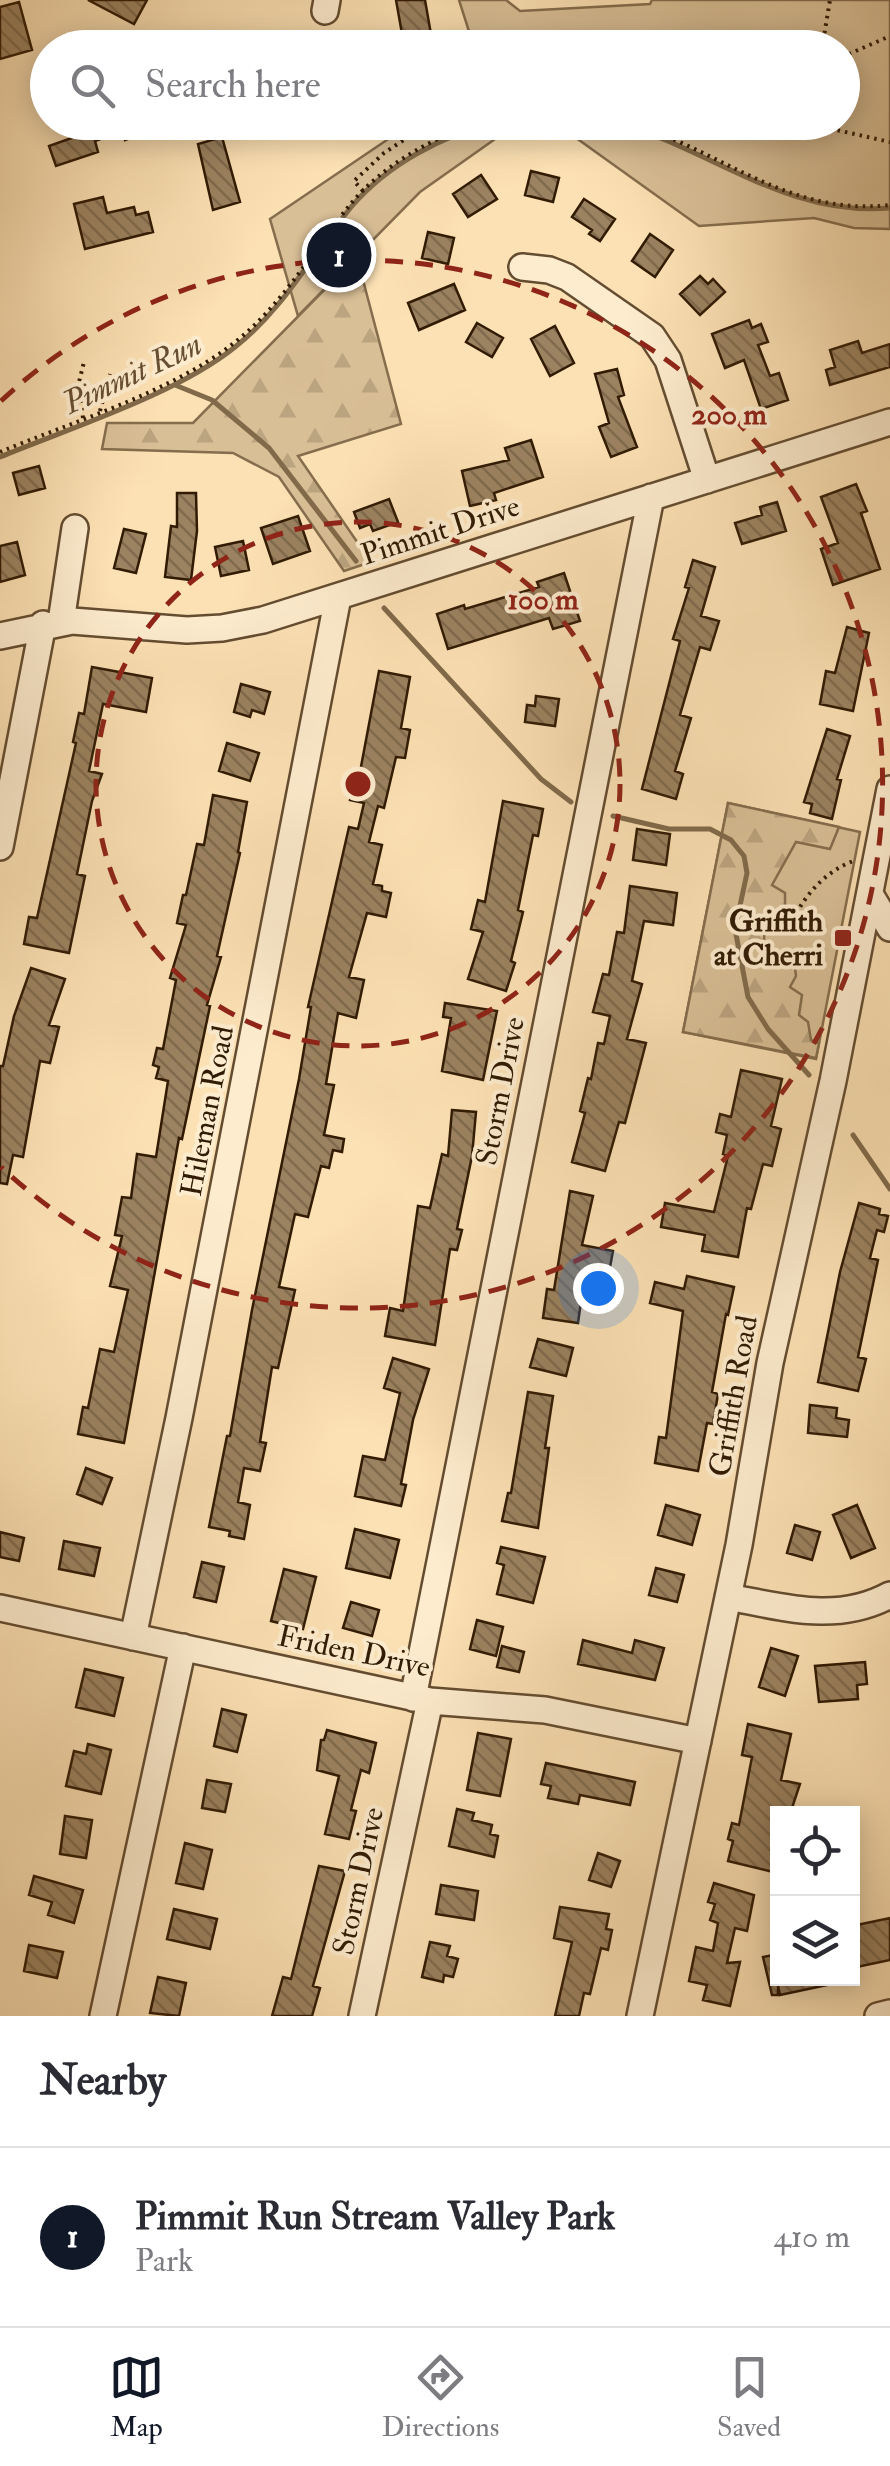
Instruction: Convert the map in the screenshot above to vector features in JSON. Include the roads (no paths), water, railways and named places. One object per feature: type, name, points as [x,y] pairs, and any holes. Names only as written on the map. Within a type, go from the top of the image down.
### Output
[{"type":"street","points":[[522,267],[567,277],[652,336],[668,360],[706,480]]},
{"type":"street","name":"Pimmit Drive","points":[[0,636],[52,623],[102,621],[187,630],[262,620],[890,422]]},
{"type":"street","name":"Storm Drive","points":[[362,2016],[651,497]]},
{"type":"street","points":[[0,847],[75,528]]},
{"type":"street","name":"Hileman Road","points":[[133,1636],[191,1360],[338,597]]},
{"type":"street","name":"Griffith Road","points":[[640,2016],[890,788]]},
{"type":"street","points":[[870,894],[890,928]]},
{"type":"street","points":[[728,1597],[817,1613],[861,1607],[890,1595]]},
{"type":"street","name":"Friden Drive","points":[[0,1608],[422,1699],[545,1710],[698,1740]]},
{"type":"street","points":[[103,2016],[183,1648]]},
{"type":"street","points":[[878,2016],[890,2013]]},
{"type":"waterway","name":"Pimmit Run","points":[[0,457],[154,395],[235,347],[268,316],[366,191],[399,165],[444,140]]},
{"type":"waterway","name":"Pimmit Run","points":[[664,140],[782,192],[852,208],[890,208]]},
{"type":"waterway","points":[[175,385],[212,400],[269,448],[356,561]]},
{"type":"waterway","points":[[384,608],[541,779],[571,802]]},
{"type":"waterway","points":[[613,816],[669,829],[710,829],[731,840],[744,856],[747,873],[735,929],[748,997],[768,1029],[809,1075]]},
{"type":"waterway","points":[[853,1135],[890,1189]]},
{"type":"place","name":"Pimmit Run Stream Valley Park","points":[[339,255]]},
{"type":"place","name":"Griffith at Cherri","points":[[843,938]]}]
